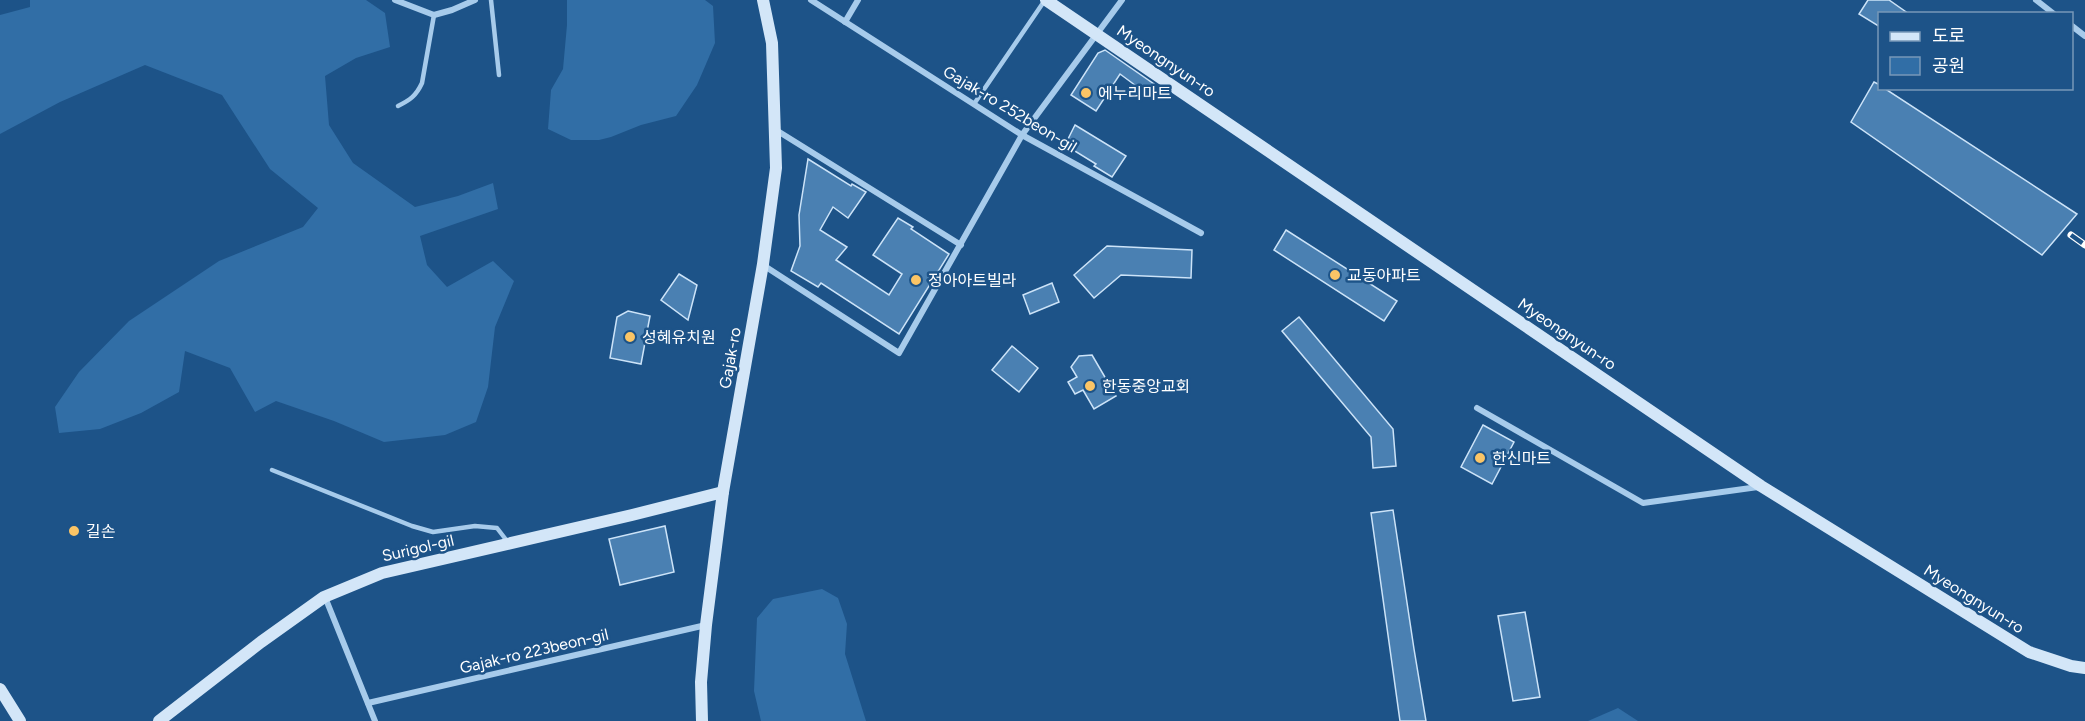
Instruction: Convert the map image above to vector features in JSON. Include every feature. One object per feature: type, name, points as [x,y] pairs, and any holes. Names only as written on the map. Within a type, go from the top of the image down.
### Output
[{"type":"street","points":[[395,0],[434,15],[475,0]]},
{"type":"street","name":"Gajak-ro","points":[[702,721],[701,681],[706,625],[723,492],[763,264],[776,168],[772,43],[764,0]]},
{"type":"street","name":"Gajak-ro 252beon-gil","points":[[811,0],[1022,135],[1201,233]]},
{"type":"street","points":[[845,22],[858,0]]},
{"type":"street","name":"Myeongnyun-ro","points":[[1045,0],[1761,486],[2029,652],[2071,666],[2085,668]]},
{"type":"street","points":[[763,264],[899,352],[1022,135],[1122,0]]},
{"type":"street","points":[[2036,0],[2051,12]]},
{"type":"street","points":[[2073,27],[2085,36]]},
{"type":"street","points":[[775,130],[961,245]]},
{"type":"street","points":[[1477,408],[1643,503],[1761,486]]},
{"type":"street","name":"Surigol-gil","points":[[159,721],[261,642],[324,597],[382,573],[723,492]]},
{"type":"street","points":[[324,597],[375,721]]},
{"type":"street","name":"Gajak-ro 223beon-gil","points":[[368,703],[706,625]]},
{"type":"street","points":[[0,689],[20,721]]},
{"type":"lane","points":[[491,0],[500,75]]},
{"type":"lane","points":[[974,104],[1045,0]]},
{"type":"lane","points":[[398,106],[411,100],[422,83],[434,15]]},
{"type":"lane","points":[[272,470],[412,526],[433,532],[475,526],[497,528],[508,544]]},
{"type":"green space","points":[[30,0],[366,0],[385,13],[390,47],[356,58],[325,76],[329,125],[353,163],[415,207],[458,196],[493,183],[498,209],[420,236],[427,265],[447,287],[493,261],[514,281],[495,327],[488,387],[476,422],[445,435],[384,442],[334,421],[276,401],[255,412],[230,368],[185,351],[179,392],[141,413],[100,429],[59,433],[55,407],[79,372],[129,321],[219,261],[303,227],[318,208],[270,169],[222,95],[145,65],[60,102],[0,134],[0,15],[30,7]]},
{"type":"green space","points":[[567,0],[705,0],[713,6],[715,43],[697,85],[676,116],[641,125],[599,140],[571,140],[548,129],[551,90],[563,69]]},
{"type":"green space","points":[[822,589],[838,598],[847,624],[845,654],[866,721],[761,721],[754,691],[757,618],[773,599]]},
{"type":"green space","points":[[1618,708],[1638,721],[1588,721]]},
{"type":"building","points":[[1868,0],[1889,0],[1906,12],[1878,12],[1878,26],[1859,14]]},
{"type":"building","points":[[1105,50],[1154,84],[1147,94],[1120,74],[1096,111],[1071,95],[1098,53]]},
{"type":"building","points":[[1874,82],[1878,84],[1878,90],[1887,90],[2077,214],[2042,255],[1851,122]]},
{"type":"building","points":[[1075,125],[1126,156],[1112,177],[1065,145]]},
{"type":"building","points":[[808,159],[851,186],[852,184],[866,192],[848,218],[833,207],[820,230],[847,247],[836,260],[889,295],[902,274],[873,255],[898,218],[949,254],[899,334],[821,283],[818,287],[791,271],[800,246],[799,215]]},
{"type":"building","name":"교동아파트","points":[[1286,230],[1397,301],[1384,321],[1274,250]]},
{"type":"building","points":[[1107,246],[1192,250],[1191,278],[1121,275],[1094,298],[1074,275]]},
{"type":"building","points":[[679,274],[697,285],[688,320],[661,300]]},
{"type":"building","points":[[1052,283],[1059,302],[1030,314],[1023,295]]},
{"type":"building","name":"성혜유치원","points":[[628,311],[650,316],[641,364],[610,358],[617,317]]},
{"type":"building","points":[[1299,317],[1393,429],[1396,466],[1373,468],[1371,437],[1282,331]]},
{"type":"building","points":[[1012,346],[1038,368],[1019,392],[992,370]]},
{"type":"building","name":"한동중앙교회","points":[[1092,355],[1116,396],[1094,409],[1083,390],[1075,394],[1068,382],[1077,377],[1071,367],[1079,356]]},
{"type":"building","points":[[1483,425],[1514,442],[1492,484],[1461,467]]},
{"type":"building","points":[[1393,510],[1426,721],[1400,721],[1371,513]]},
{"type":"building","points":[[665,526],[674,572],[620,585],[609,539]]},
{"type":"building","points":[[1525,612],[1540,697],[1513,701],[1498,616]]},
{"type":"railway","points":[[2071,235],[2085,245]]},
{"type":"place","name":"에누리마트","points":[[1086,93]]},
{"type":"place","name":"교동아파트","points":[[1335,275]]},
{"type":"place","name":"정아아트빌라","points":[[916,280]]},
{"type":"place","name":"성혜유치원","points":[[630,337]]},
{"type":"place","name":"한동중앙교회","points":[[1090,386]]},
{"type":"place","name":"한신마트","points":[[1480,458]]},
{"type":"place","name":"길손","points":[[74,531]]}]
